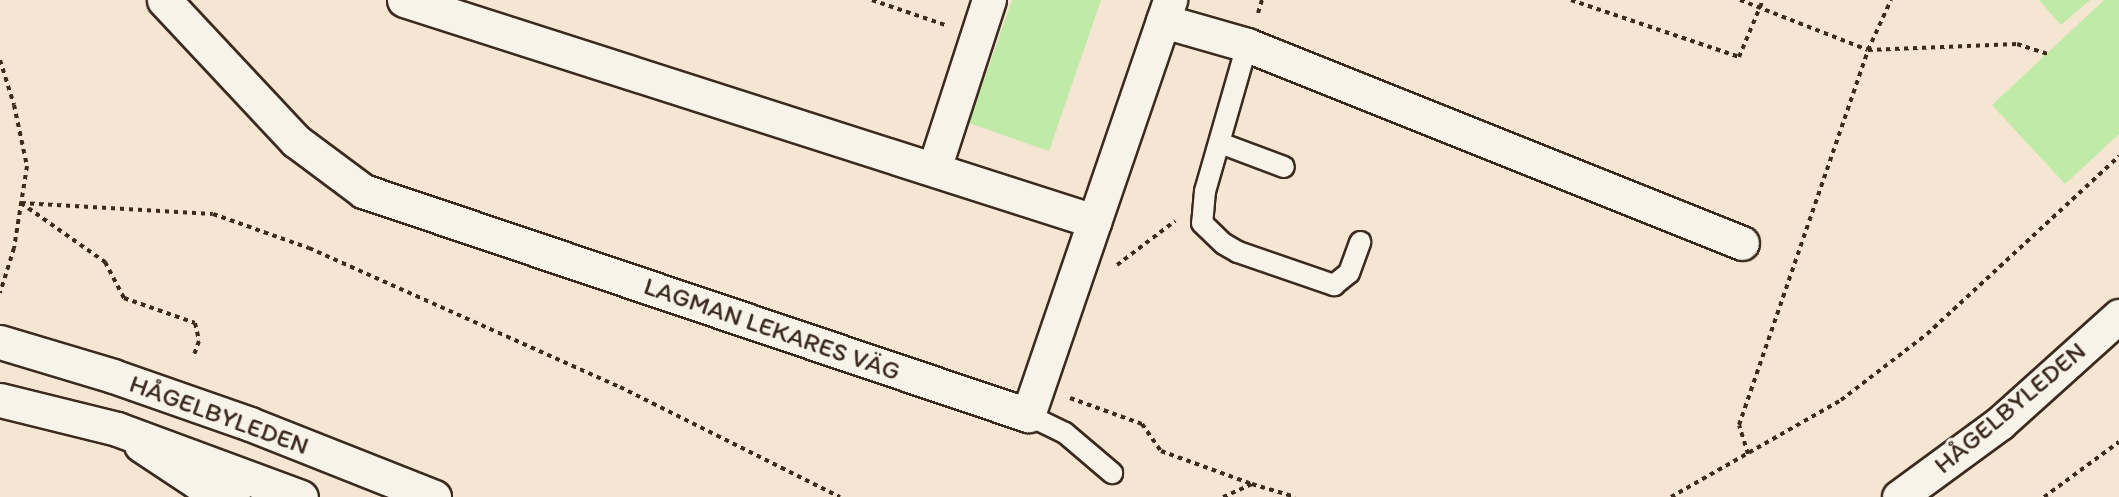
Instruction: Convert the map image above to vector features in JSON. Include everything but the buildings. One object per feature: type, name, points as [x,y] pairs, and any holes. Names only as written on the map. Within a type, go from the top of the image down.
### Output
[{"type":"street","name":"LAGMAN LEKARES VÄG","points":[[164,0],[296,141],[363,192],[1028,415]]},
{"type":"street","points":[[404,0],[1094,221]]},
{"type":"street","points":[[934,169],[989,0]]},
{"type":"street","points":[[1028,415],[1167,11],[1742,243]]},
{"type":"street","name":"HÅGELBYLEDEN","points":[[1899,497],[2000,423],[2119,316]]},
{"type":"street","name":"HÅGELBYLEDEN","points":[[0,342],[113,376],[239,420],[434,497]]},
{"type":"street","name":"HÅGELBYLEDEN","points":[[0,400],[117,429],[301,497]]},
{"type":"street","points":[[117,429],[197,482],[233,497]]},
{"type":"lane","points":[[1247,45],[1205,191],[1202,223],[1224,244],[1238,252],[1334,285],[1349,273],[1360,242]]},
{"type":"lane","points":[[1220,143],[1284,167]]},
{"type":"lane","points":[[1028,415],[1065,433],[1112,473]]},
{"type":"path","points":[[872,0],[976,36]]},
{"type":"path","points":[[1571,0],[1739,57],[1763,0]]},
{"type":"path","points":[[1740,0],[1868,50],[2017,44],[2047,54]]},
{"type":"path","points":[[1748,454],[1739,425],[1868,50],[1891,0]]},
{"type":"path","points":[[0,60],[14,105],[27,166],[14,248],[0,293]]},
{"type":"path","points":[[1671,497],[1841,400],[1928,334],[2119,156]]},
{"type":"path","points":[[1108,272],[1185,213],[1205,191]]},
{"type":"path","points":[[21,203],[105,262],[124,298],[195,323],[199,341],[194,356]]},
{"type":"path","points":[[21,203],[213,213],[309,248],[620,387],[840,497]]},
{"type":"path","points":[[1068,392],[1071,399],[1142,424],[1161,451],[1295,497]]},
{"type":"path","points":[[2044,497],[2119,442]]},
{"type":"path","points":[[1223,497],[1252,484]]},
{"type":"green space","points":[[1012,0],[1101,0],[1049,151],[969,123]]},
{"type":"green space","points":[[2039,0],[2090,0],[2061,25]]},
{"type":"green space","points":[[2104,0],[2119,0],[2119,134],[2065,184],[1992,105]]}]
